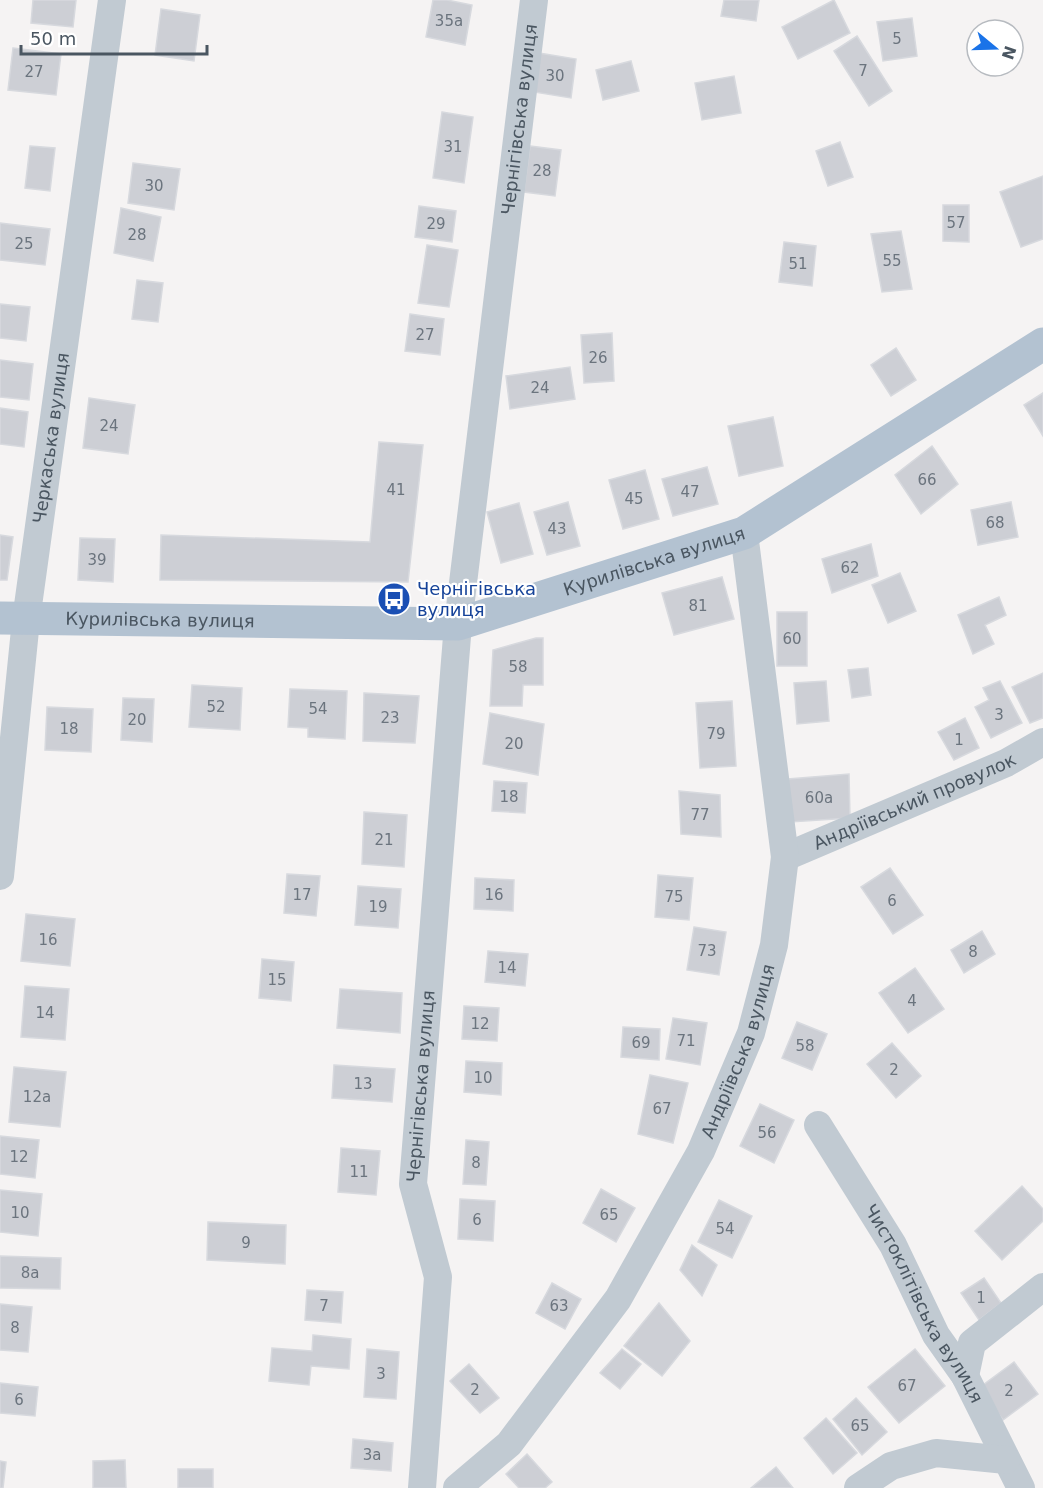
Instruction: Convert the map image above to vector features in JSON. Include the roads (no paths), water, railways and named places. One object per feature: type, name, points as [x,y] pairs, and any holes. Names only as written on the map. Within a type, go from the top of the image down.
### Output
[{"type":"main road","name":"Курилівська вулиця","points":[[13,619],[458,624],[744,533],[1043,344]]},
{"type":"street","name":"Черкаська вулиця","points":[[0,876],[13,619],[112,0]]},
{"type":"street","name":"Чернігівська вулиця","points":[[422,1488],[438,1277],[412,1184],[458,624],[534,0]]},
{"type":"street","name":"Андріївська вулиця","points":[[457,1488],[509,1444],[618,1299],[701,1151],[751,1033],[774,945],[785,857],[744,533]]},
{"type":"street","name":"Андріївський провулок","points":[[785,857],[1006,763],[1043,742]]},
{"type":"street","name":"Чистоклітівська вулиця","points":[[818,1125],[893,1245],[936,1335],[965,1376],[1021,1488]]},
{"type":"street","points":[[965,1376],[972,1343],[1043,1287]]},
{"type":"street","points":[[858,1488],[891,1466],[936,1453],[1006,1460]]},
{"type":"place","name":"Чернігівська вулиця","points":[[394,599]]}]
